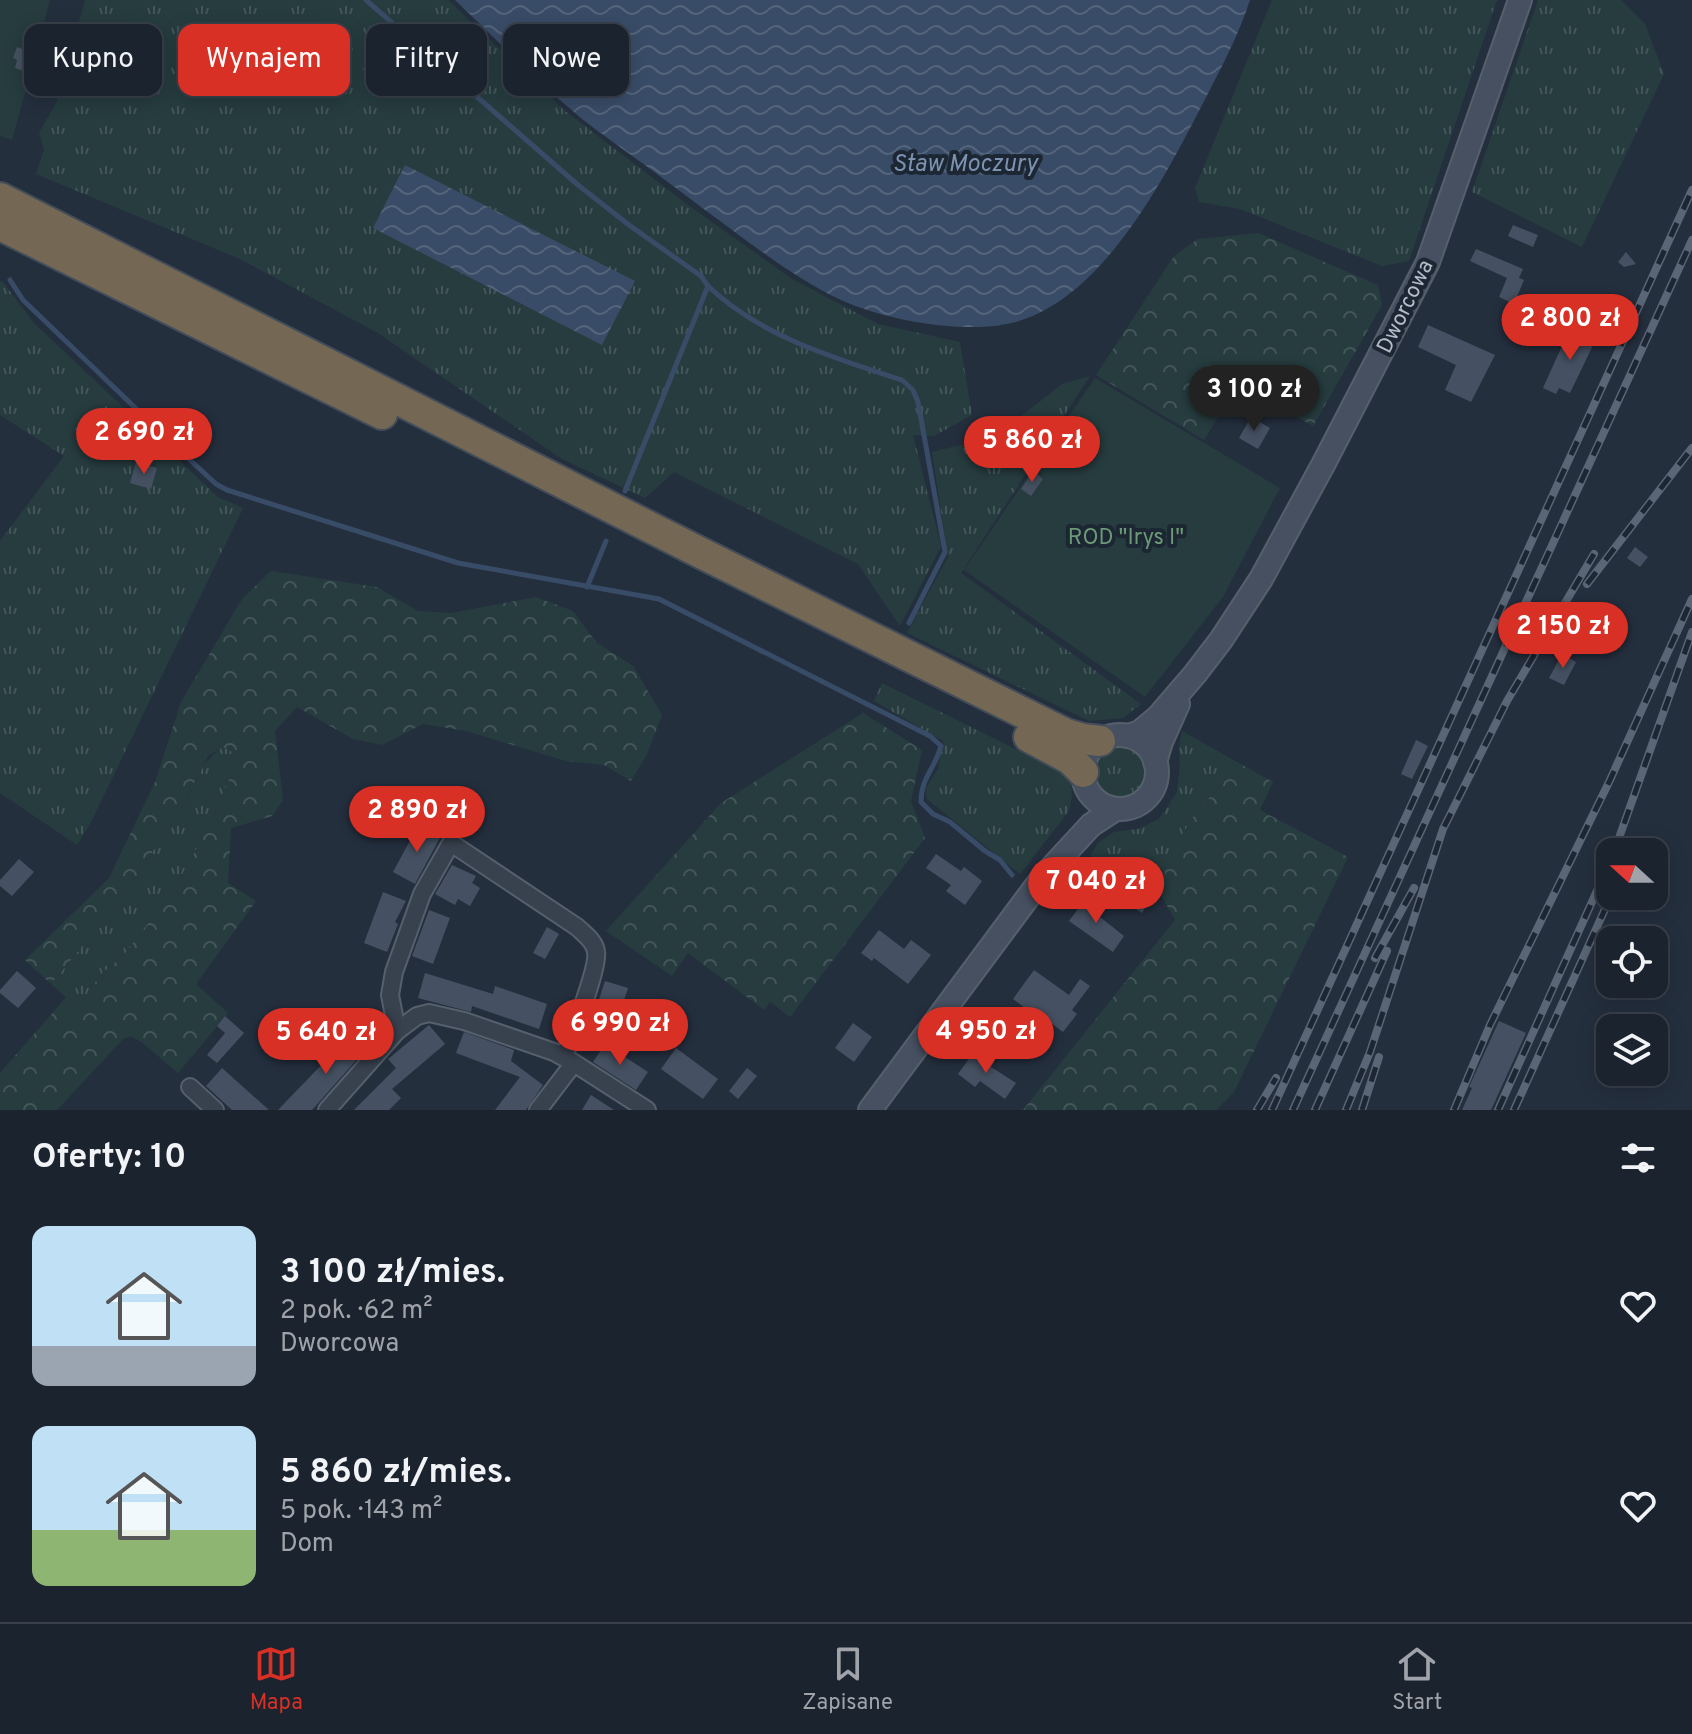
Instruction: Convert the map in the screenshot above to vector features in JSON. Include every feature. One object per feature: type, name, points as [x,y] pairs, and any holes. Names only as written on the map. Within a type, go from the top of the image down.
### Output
[{"type":"highway","points":[[0,198],[1066,734],[1083,739],[1114,739]]},
{"type":"highway","points":[[0,225],[1058,751],[1070,759],[1086,783]]},
{"type":"main road","name":"Dworcowa","points":[[1114,739],[1140,732],[1149,725],[1195,674],[1266,570],[1417,284],[1436,241],[1520,0]]},
{"type":"main road","name":"Dworcowa","points":[[1155,762],[1168,724],[1195,674]]},
{"type":"main road","points":[[870,1110],[1043,877],[1081,813],[1088,754],[1114,739],[1144,745],[1151,753],[1157,773],[1150,793],[1134,806],[1114,810],[1091,825],[1043,877]]},
{"type":"main road","points":[[1086,783],[1097,801],[1114,810]]},
{"type":"street","points":[[397,1031],[390,995],[394,972],[422,894],[451,843],[577,927],[590,939],[597,952],[569,1060],[538,1110]]},
{"type":"street","points":[[327,1110],[397,1031],[417,1016],[436,1014],[464,1021],[569,1060],[647,1110]]},
{"type":"street","points":[[190,1087],[215,1110]]},
{"type":"green space","points":[[0,0],[50,0],[44,24],[24,24],[24,96],[12,140],[0,136]]},
{"type":"green space","points":[[85,0],[448,0],[473,24],[366,24],[366,96],[487,96],[487,37],[503,52],[503,96],[549,96],[688,205],[792,279],[878,324],[960,342],[972,415],[934,436],[913,435],[941,546],[900,626],[858,564],[674,472],[645,498],[562,459],[378,333],[240,259],[36,174],[44,150],[39,133],[58,96],[162,96],[162,24],[78,24]]},
{"type":"green space","points":[[1272,0],[1497,0],[1409,261],[1382,266],[1240,209],[1199,202],[1195,188]]},
{"type":"green space","points":[[1538,0],[1621,0],[1645,24],[1664,74],[1582,247],[1472,192]]},
{"type":"green space","points":[[1258,233],[1378,285],[1382,305],[1313,426],[1238,385],[1204,440],[1096,375],[1174,256],[1198,239]]},
{"type":"green space","points":[[2,281],[35,324],[218,497],[243,508],[77,845],[0,793],[0,541],[64,456],[0,415]]},
{"type":"green space","points":[[1090,376],[961,573],[1141,704],[1123,718],[1089,721],[907,633],[948,557],[932,452],[977,441],[1024,414],[1062,384]]},
{"type":"green space","name":"ROD \"Irys I\"","points":[[1095,378],[1280,488],[1223,597],[1145,697],[964,570]]},
{"type":"green space","points":[[271,571],[377,587],[418,611],[451,613],[536,597],[573,611],[596,642],[633,666],[662,715],[647,754],[631,781],[604,765],[566,761],[466,731],[423,724],[382,745],[353,739],[297,707],[275,731],[283,800],[272,816],[231,828],[228,883],[256,901],[196,984],[228,1013],[178,1073],[143,1043],[132,1037],[124,1038],[57,1110],[0,1110],[0,1073],[62,1002],[77,1008],[101,974],[124,955],[174,889],[211,823],[238,758],[222,747],[208,756],[181,809],[123,896],[51,984],[25,960],[109,878],[155,782],[181,702],[242,599]]},
{"type":"green space","points":[[882,683],[1071,779],[1069,811],[1020,874],[927,799],[926,788],[938,769],[943,741],[874,701]]},
{"type":"green space","points":[[863,713],[922,750],[911,801],[925,838],[790,1017],[770,1002],[764,1010],[688,953],[672,976],[606,931],[721,803]]},
{"type":"green space","points":[[1182,731],[1239,763],[1193,817],[1166,862],[1162,897],[1090,856],[1099,842],[1114,832],[1138,829],[1159,819],[1177,792]]},
{"type":"green space","points":[[1122,746],[1141,754],[1149,773],[1141,792],[1122,800],[1103,792],[1095,773],[1103,754]]},
{"type":"green space","points":[[222,747],[238,758],[211,823],[174,889],[124,955],[101,974],[77,1008],[62,1002],[66,997],[51,984],[123,896],[181,809],[205,763]]},
{"type":"green space","points":[[1239,763],[1273,782],[1260,810],[1348,857],[1234,1092],[1216,1110],[1023,1110],[1175,920],[1162,897],[1166,862],[1193,817]]},
{"type":"water","name":"Staw Moczury","points":[[455,0],[1250,0],[1228,53],[1187,134],[1150,199],[1104,261],[1078,287],[1050,307],[1019,321],[977,327],[929,324],[881,314],[841,300],[805,281],[584,121],[555,96],[629,96],[629,24],[503,24],[503,47],[487,31],[487,24],[480,24]]},
{"type":"water","points":[[405,165],[635,281],[602,345],[373,228]]},
{"type":"building","points":[[17,47],[24,50],[24,71],[15,68],[17,60],[13,58]]},
{"type":"building","points":[[1513,225],[1538,235],[1533,247],[1508,236]]},
{"type":"building","points":[[1476,249],[1523,269],[1519,278],[1524,280],[1514,304],[1499,297],[1507,278],[1470,261]]},
{"type":"building","points":[[1626,252],[1636,264],[1624,267],[1618,262]]},
{"type":"building","points":[[1428,325],[1495,355],[1471,402],[1445,390],[1456,365],[1418,347]]},
{"type":"building","points":[[1576,327],[1597,337],[1570,393],[1559,388],[1556,394],[1543,388],[1561,348],[1565,350]]},
{"type":"building","points":[[1251,417],[1270,428],[1258,449],[1239,438]]},
{"type":"building","points":[[136,462],[157,468],[151,489],[130,483]]},
{"type":"building","points":[[1033,471],[1043,479],[1031,496],[1021,489]]},
{"type":"building","points":[[1635,547],[1648,557],[1640,567],[1627,558]]},
{"type":"building","points":[[1562,654],[1576,662],[1564,685],[1549,678]]},
{"type":"building","points":[[1416,740],[1428,746],[1412,779],[1401,774]]},
{"type":"building","points":[[419,824],[441,836],[415,884],[393,872]]},
{"type":"building","points":[[936,854],[961,871],[964,867],[982,881],[965,905],[946,891],[951,885],[926,868]]},
{"type":"building","points":[[19,859],[34,872],[12,896],[0,886],[0,880]]},
{"type":"building","points":[[452,865],[476,876],[472,883],[480,888],[470,906],[458,899],[455,905],[435,894]]},
{"type":"building","points":[[383,892],[406,901],[395,922],[398,924],[387,952],[364,943]]},
{"type":"building","points":[[1138,896],[1148,903],[1142,913],[1131,906]]},
{"type":"building","points":[[1087,897],[1105,910],[1100,917],[1124,936],[1113,952],[1069,921]]},
{"type":"building","points":[[429,910],[450,918],[433,964],[412,956]]},
{"type":"building","points":[[547,927],[559,934],[545,959],[533,953]]},
{"type":"building","points":[[879,930],[904,949],[911,940],[931,955],[908,984],[874,958],[872,961],[861,953]]},
{"type":"building","points":[[1034,970],[1069,995],[1080,979],[1090,986],[1072,1010],[1077,1014],[1063,1032],[1013,999]]},
{"type":"building","points":[[17,971],[36,988],[18,1008],[0,993]]},
{"type":"building","points":[[425,973],[493,994],[495,986],[547,1004],[539,1029],[472,1006],[471,1012],[418,998]]},
{"type":"building","points":[[605,981],[628,988],[612,1038],[589,1030]]},
{"type":"building","points":[[225,1016],[244,1033],[217,1063],[207,1055],[225,1033],[217,1026]]},
{"type":"building","points":[[1499,1021],[1526,1033],[1491,1110],[1462,1110],[1472,1088],[1469,1087]]},
{"type":"building","points":[[853,1023],[872,1037],[854,1062],[835,1048]]},
{"type":"building","points":[[429,1025],[445,1044],[392,1089],[401,1098],[389,1110],[354,1110],[396,1068],[388,1059]]},
{"type":"building","points":[[353,1032],[368,1047],[312,1110],[278,1110]]},
{"type":"building","points":[[464,1032],[514,1050],[511,1061],[543,1085],[526,1110],[495,1110],[520,1077],[456,1053]]},
{"type":"building","points":[[605,1044],[648,1072],[636,1090],[593,1062]]},
{"type":"building","points":[[676,1048],[718,1079],[703,1099],[661,1069]]},
{"type":"building","points":[[976,1049],[994,1062],[991,1067],[1016,1083],[1005,1099],[980,1081],[975,1087],[958,1074]]},
{"type":"building","points":[[222,1068],[269,1110],[232,1110],[206,1086]]},
{"type":"building","points":[[747,1068],[757,1076],[738,1099],[729,1091]]},
{"type":"building","points":[[591,1095],[614,1110],[582,1110]]},
{"type":"waterway","points":[[366,0],[578,185],[701,276],[708,286],[625,491]]},
{"type":"waterway","points":[[10,280],[23,300],[176,447],[216,484],[227,490],[458,563],[659,599],[930,736],[941,746],[923,786],[921,802],[933,814],[950,822],[1000,860],[1012,875]]},
{"type":"waterway","points":[[708,286],[728,303],[774,332],[824,354],[902,380],[913,390],[918,402],[945,552],[909,623]]},
{"type":"waterway","points":[[587,587],[606,541]]},
{"type":"railway","points":[[1272,1110],[1692,190]]},
{"type":"railway","points":[[1293,1110],[1692,240]]},
{"type":"railway","points":[[1587,584],[1692,448]]},
{"type":"railway","points":[[1346,1110],[1370,1052],[1443,829],[1507,701],[1594,554]]},
{"type":"railway","points":[[1454,1110],[1490,1025],[1610,780],[1692,599]]},
{"type":"railway","points":[[1619,838],[1692,632]]},
{"type":"railway","points":[[1375,958],[1414,888]]},
{"type":"railway","points":[[1498,1110],[1596,893]]},
{"type":"railway","points":[[1514,1110],[1605,910]]},
{"type":"railway","points":[[1315,1110],[1387,951]]},
{"type":"railway","points":[[1362,1110],[1379,1057]]},
{"type":"railway","points":[[1257,1110],[1276,1078]]}]
